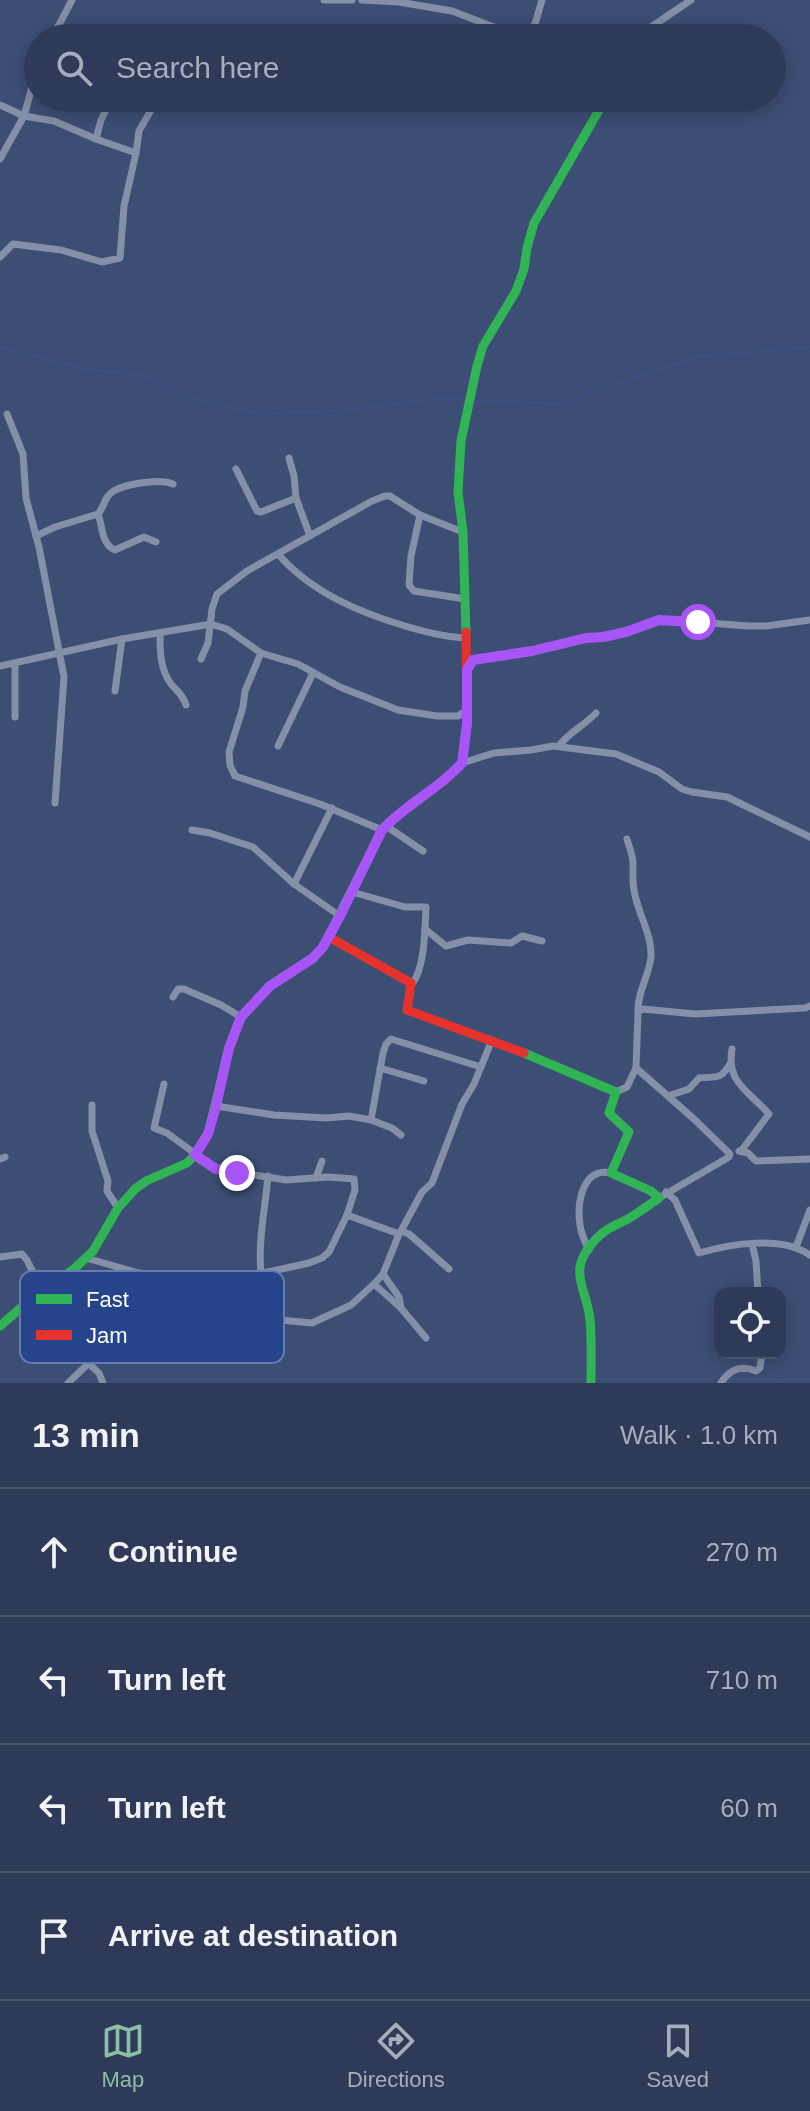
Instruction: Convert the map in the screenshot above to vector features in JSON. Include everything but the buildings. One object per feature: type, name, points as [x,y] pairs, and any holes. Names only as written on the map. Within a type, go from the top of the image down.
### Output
[{"type":"street","points":[[59,24],[72,0]]},
{"type":"street","points":[[324,0],[352,0]]},
{"type":"street","points":[[362,0],[399,2],[452,11],[487,24]]},
{"type":"street","points":[[534,24],[542,0]]},
{"type":"street","points":[[655,24],[691,0]]},
{"type":"street","points":[[0,105],[24,116],[54,121],[136,153]]},
{"type":"street","points":[[0,159],[25,112]]},
{"type":"street","points":[[96,139],[105,112]]},
{"type":"street","points":[[0,257],[13,244],[61,250],[102,262],[120,258],[124,206],[139,131],[150,112]]},
{"type":"street","points":[[462,763],[467,724],[463,713],[470,659],[465,638],[463,532],[458,492],[461,441],[483,346],[516,291],[534,223],[598,112]]},
{"type":"street","points":[[7,414],[23,454],[26,498],[64,677],[55,803]]},
{"type":"street","points":[[289,458],[296,498],[310,536]]},
{"type":"street","points":[[236,469],[257,511],[296,498]]},
{"type":"street","points":[[36,536],[98,514],[108,496],[118,489],[164,480],[173,484]]},
{"type":"street","points":[[201,659],[208,643],[217,594],[247,571],[372,501],[385,496],[396,499],[420,515],[463,532]]},
{"type":"street","points":[[98,514],[109,548],[115,550],[144,537],[156,542]]},
{"type":"street","points":[[420,515],[411,556],[409,585],[414,591],[465,599]]},
{"type":"street","points":[[278,554],[301,577],[347,605],[378,618],[436,635],[465,638]]},
{"type":"street","points":[[470,659],[603,637],[659,620],[766,626],[810,620]]},
{"type":"street","points":[[0,666],[122,639],[211,624],[227,629],[261,653],[298,664],[340,687],[398,710],[437,716],[463,713]]},
{"type":"street","points":[[160,634],[161,657],[168,680],[181,693],[186,705]]},
{"type":"street","points":[[115,691],[122,639]]},
{"type":"street","points":[[261,653],[245,691],[229,752],[235,776],[384,828],[423,851]]},
{"type":"street","points":[[15,664],[15,717]]},
{"type":"street","points":[[278,746],[313,673]]},
{"type":"street","points":[[559,746],[596,713]]},
{"type":"street","points":[[69,1271],[86,1258],[103,1236],[118,1208],[140,1185],[187,1163],[195,1155],[208,1134],[229,1048],[241,1017],[270,986],[313,958],[329,937],[384,828],[462,763],[494,753],[559,746],[616,754],[659,772],[682,789],[727,797],[810,837]]},
{"type":"street","points":[[294,884],[332,808]]},
{"type":"street","points":[[192,830],[253,847],[294,884],[340,916]]},
{"type":"street","points":[[611,1173],[629,1132],[609,1113],[616,1092],[627,1087],[636,1068],[637,1003],[651,951],[635,897],[627,839]]},
{"type":"street","points":[[352,892],[405,907],[426,907],[416,979],[412,984],[407,1010],[492,1040],[616,1092]]},
{"type":"street","points":[[425,929],[446,946],[468,940],[511,943],[522,936],[542,941]]},
{"type":"street","points":[[329,937],[412,984]]},
{"type":"street","points":[[173,997],[178,989],[184,989],[241,1017]]},
{"type":"street","points":[[638,1012],[648,1009],[695,1014],[810,1006]]},
{"type":"street","points":[[371,1120],[380,1068],[386,1044],[391,1039],[481,1067]]},
{"type":"street","points":[[284,1320],[312,1323],[351,1305],[383,1274],[400,1232],[422,1192],[432,1183],[462,1104],[492,1040]]},
{"type":"street","points":[[591,1383],[590,1318],[579,1272],[585,1255],[595,1240],[609,1228],[741,1151],[769,1114],[732,1073],[732,1049]]},
{"type":"street","points":[[668,1096],[689,1089],[699,1078],[719,1077],[730,1064]]},
{"type":"street","points":[[380,1068],[424,1081]]},
{"type":"street","points":[[636,1068],[730,1155]]},
{"type":"street","points":[[164,1084],[154,1128],[167,1133],[216,1169],[286,1180],[354,1179],[355,1190],[347,1215],[329,1252],[322,1258],[272,1271]]},
{"type":"street","points":[[92,1105],[92,1131],[108,1181],[107,1191],[118,1208]]},
{"type":"street","points":[[216,1106],[274,1115],[349,1116],[371,1120],[401,1135]]},
{"type":"street","points":[[741,1151],[756,1161],[810,1159]]},
{"type":"street","points":[[316,1178],[322,1161]]},
{"type":"street","points":[[589,1250],[579,1222],[579,1205],[585,1185],[602,1170],[675,1200],[699,1253],[730,1245],[752,1244],[796,1247],[810,1255]]},
{"type":"street","points":[[261,1271],[261,1219],[268,1176]]},
{"type":"street","points":[[796,1247],[810,1210]]},
{"type":"street","points":[[347,1215],[409,1234],[449,1269]]},
{"type":"street","points":[[752,1244],[758,1287]]},
{"type":"street","points":[[0,1257],[22,1254],[32,1271]]},
{"type":"street","points":[[86,1258],[132,1271]]},
{"type":"street","points":[[383,1274],[399,1297],[401,1308]]},
{"type":"street","points":[[374,1284],[401,1308],[426,1338]]},
{"type":"street","points":[[2,1321],[20,1307]]},
{"type":"street","points":[[721,1383],[737,1368],[756,1371],[760,1368],[761,1359]]},
{"type":"street","points":[[68,1383],[88,1364],[99,1373],[103,1383]]},
{"type":"waterway","points":[[0,347],[85,369],[145,376],[199,400],[261,414],[350,410],[445,398],[465,399]]},
{"type":"waterway","points":[[475,400],[561,404],[697,357],[810,347]]},
{"type":"traffic: fast","points":[[466,632],[463,532],[458,492],[461,441],[477,366],[483,346],[516,291],[534,223],[598,112]]},
{"type":"traffic: fast","points":[[71,1271],[93,1251],[118,1208],[135,1189],[187,1163],[195,1155],[208,1134],[229,1048],[241,1017],[270,986],[313,958],[323,947],[362,870]]},
{"type":"traffic: fast","points":[[524,1053],[616,1092],[609,1113],[629,1132],[611,1173],[651,1191],[659,1198],[603,1232],[587,1250],[582,1261],[580,1279],[591,1328],[591,1383]]},
{"type":"traffic: fast","points":[[0,1326],[20,1309]]},
{"type":"traffic: jam","points":[[362,870],[382,830],[462,763],[467,724],[466,632]]},
{"type":"traffic: jam","points":[[329,937],[411,983],[407,1010],[524,1053]]},
{"type":"route","points":[[237,1173],[211,1167],[195,1155],[208,1134],[229,1048],[241,1017],[270,986],[313,958],[323,947],[382,830],[462,763],[467,724],[467,670],[473,660],[603,637],[659,620],[698,622]]}]
